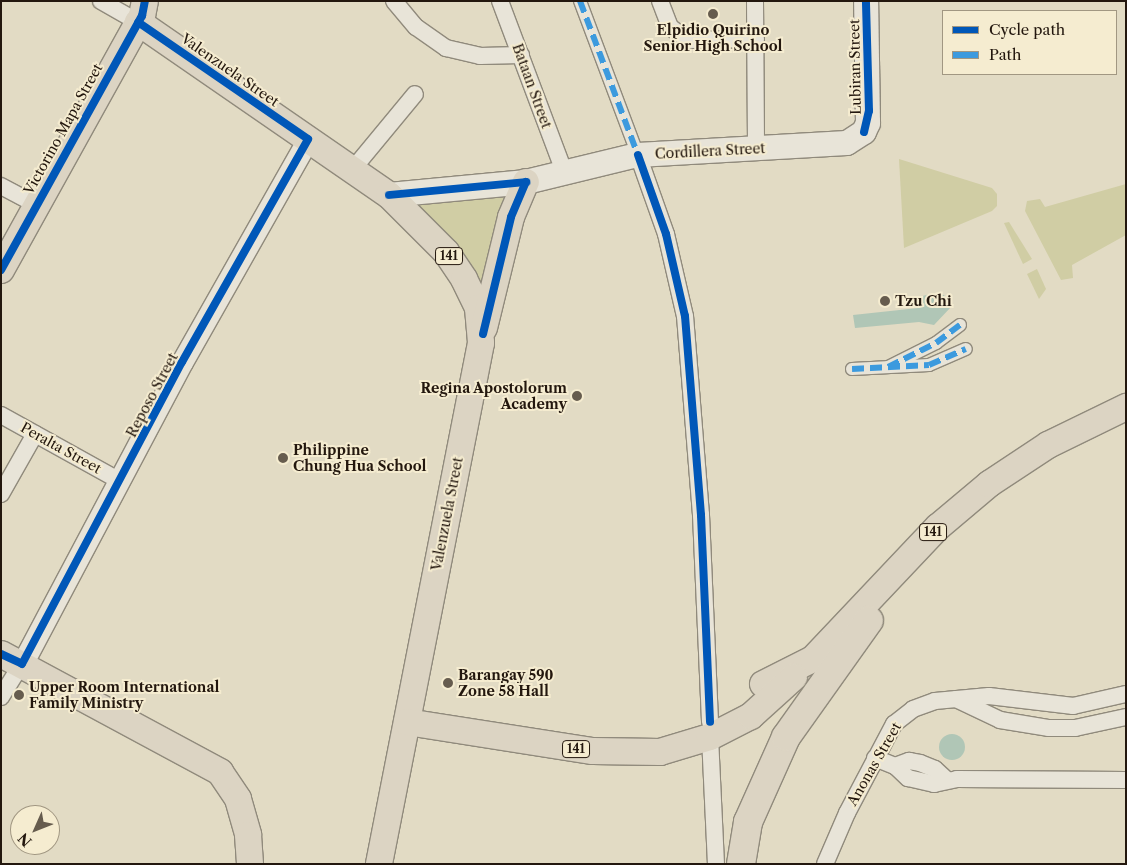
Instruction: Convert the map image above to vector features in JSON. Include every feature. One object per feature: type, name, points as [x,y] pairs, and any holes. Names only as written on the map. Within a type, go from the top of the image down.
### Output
[{"type":"highway","points":[[726,864],[760,758],[795,692],[859,622],[786,737],[748,822],[741,864]]},
{"type":"main road","name":"Lubiran Street","points":[[864,132],[868,111],[866,1]]},
{"type":"main road","name":"Valenzuela Street","points":[[142,12],[308,139],[389,195],[428,231],[453,262],[473,295],[483,334],[379,864]]},
{"type":"main road","name":"Victorino Mapa Street","points":[[1,270],[142,12]]},
{"type":"main road","name":"Cordillera Street","points":[[526,182],[638,154],[847,143],[864,132]]},
{"type":"main road","points":[[389,195],[526,182],[511,217],[483,334]]},
{"type":"main road","name":"141","points":[[408,715],[620,753],[660,752],[710,729],[752,716],[806,654],[938,527],[989,484],[1048,445],[1126,408]]},
{"type":"main road","name":"141","points":[[710,729],[763,684],[806,654]]},
{"type":"main road","points":[[11,659],[220,772],[238,799],[248,835],[250,864]]},
{"type":"street","points":[[101,1],[142,12]]},
{"type":"street","points":[[394,1],[416,27],[446,48],[480,56],[521,55]]},
{"type":"street","name":"Bataan Street","points":[[500,1],[564,171]]},
{"type":"street","points":[[580,1],[666,234],[685,316],[701,515],[716,864]]},
{"type":"street","points":[[660,1],[670,27],[688,40],[756,39]]},
{"type":"street","points":[[756,1],[756,149]]},
{"type":"street","points":[[353,169],[415,94]]},
{"type":"street","name":"Reposo Street","points":[[1,698],[11,659],[120,481],[182,362],[308,139]]},
{"type":"street","points":[[1,186],[36,204]]},
{"type":"street","points":[[886,368],[936,343],[960,325]]},
{"type":"street","points":[[852,370],[929,365],[966,349]]},
{"type":"street","name":"Peralta Street","points":[[1,414],[120,481]]},
{"type":"street","points":[[1,494],[35,434]]},
{"type":"street","name":"Anonas Street","points":[[825,864],[875,758],[894,724],[903,715],[923,704],[954,698],[989,696],[1073,706],[1126,694]]},
{"type":"street","points":[[954,698],[1000,720],[1049,728],[1075,728],[1126,717]]},
{"type":"street","points":[[875,758],[896,766],[905,776],[918,782],[934,784],[947,780],[1126,780]]},
{"type":"shaded area","points":[[899,159],[992,188],[997,194],[997,206],[992,211],[904,248]]},
{"type":"shaded area","points":[[1126,184],[1126,235],[1072,265],[1073,278],[1061,280],[1025,211],[1027,201],[1040,199],[1045,207]]},
{"type":"shaded area","points":[[512,187],[483,299],[472,267],[411,207],[416,198]]},
{"type":"shaded area","points":[[1009,222],[1032,259],[1023,264],[1004,223]]},
{"type":"shaded area","points":[[1037,269],[1046,289],[1039,299],[1027,274]]},
{"type":"shaded area","points":[[930,294],[944,295],[951,307],[934,325],[919,322],[855,328],[853,315],[918,308],[919,297]]},
{"type":"shaded area","points":[[952,734],[961,738],[965,747],[961,756],[952,760],[943,756],[939,747],[943,738]]},
{"type":"marked path","points":[[580,1],[638,155]]},
{"type":"marked path","points":[[888,367],[936,343],[960,325]]},
{"type":"marked path","points":[[852,369],[929,365],[966,349]]},
{"type":"cycle path","points":[[1,270],[142,16],[145,1]]},
{"type":"cycle path","points":[[864,132],[869,111],[866,1]]},
{"type":"cycle path","points":[[1,654],[22,664],[182,362],[308,139],[138,22]]},
{"type":"cycle path","points":[[638,155],[666,234],[685,316],[701,515],[710,722]]},
{"type":"cycle path","points":[[389,195],[526,182]]},
{"type":"cycle path","points":[[483,334],[511,217],[526,182]]},
{"type":"place","name":"Elpidio Quirino Senior High School","points":[[713,14]]},
{"type":"place","name":"Tzu Chi","points":[[885,301]]},
{"type":"place","name":"Regina Apostolorum Academy","points":[[577,396]]},
{"type":"place","name":"Philippine Chung Hua School","points":[[283,458]]},
{"type":"place","name":"Barangay 590 Zone 58 Hall","points":[[448,683]]},
{"type":"place","name":"Upper Room International Family Ministry","points":[[19,695]]}]
